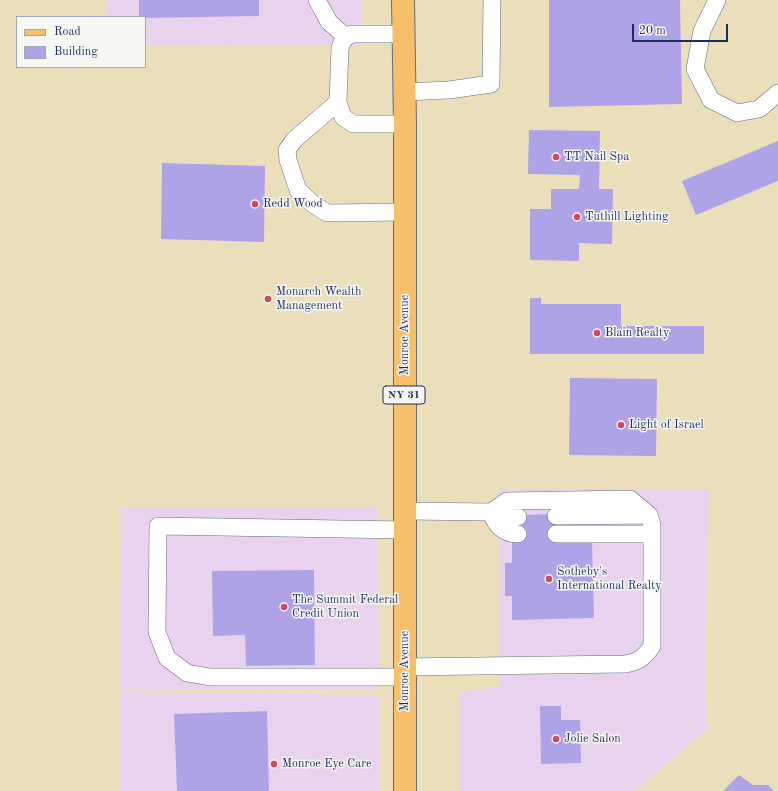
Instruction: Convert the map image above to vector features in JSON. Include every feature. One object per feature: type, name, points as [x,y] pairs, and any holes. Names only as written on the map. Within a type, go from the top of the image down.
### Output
[{"type":"main road","name":"Monroe Avenue","points":[[403,0],[405,92],[405,791]]},
{"type":"lane","points":[[317,0],[329,22],[346,37]]},
{"type":"lane","points":[[405,92],[450,90],[490,84],[492,0]]},
{"type":"lane","points":[[717,0],[702,31],[695,69],[711,100],[737,113],[759,109],[778,93]]},
{"type":"lane","points":[[403,34],[350,34],[346,37],[340,48],[338,102],[343,117],[353,124],[405,124]]},
{"type":"lane","points":[[338,102],[294,140],[287,150],[288,160],[298,190],[313,204],[327,213],[405,212]]},
{"type":"lane","points":[[491,512],[507,501],[630,499],[649,515],[652,525],[652,646],[646,656],[636,662],[625,664],[210,678],[187,673],[167,658],[157,632],[158,526],[404,521],[491,512],[508,517],[518,517]]},
{"type":"lane","points":[[491,512],[494,522],[502,529],[511,534],[518,534]]},
{"type":"lane","points":[[556,516],[649,515]]},
{"type":"lane","points":[[556,534],[652,534]]},
{"type":"shaded area","points":[[106,0],[361,0],[362,46],[146,45],[146,16],[107,16]]},
{"type":"shaded area","points":[[500,489],[709,489],[705,667],[707,729],[635,791],[459,791],[459,693],[499,687]]},
{"type":"shaded area","points":[[377,507],[380,690],[119,689],[121,508]]},
{"type":"shaded area","points":[[120,692],[380,695],[380,791],[120,791]]},
{"type":"building","points":[[139,0],[259,0],[259,16],[146,18],[146,16],[139,16]]},
{"type":"building","points":[[549,0],[680,0],[682,104],[549,107]]},
{"type":"building","points":[[529,130],[600,131],[599,189],[613,189],[612,244],[579,243],[579,261],[530,260],[530,209],[551,209],[551,189],[579,189],[580,175],[528,174]]},
{"type":"building","points":[[778,141],[778,181],[696,215],[682,181]]},
{"type":"building","points":[[162,163],[265,166],[264,242],[161,239]]},
{"type":"building","points":[[530,298],[541,298],[541,304],[621,304],[621,326],[704,326],[704,354],[530,354]]},
{"type":"building","points":[[570,378],[657,379],[656,456],[569,455]]},
{"type":"building","name":"Sotheby's International Realty","points":[[555,514],[556,542],[592,541],[594,618],[512,620],[512,596],[505,596],[505,563],[512,563],[512,540],[519,540],[518,515]]},
{"type":"building","points":[[314,570],[315,665],[246,666],[245,635],[213,636],[212,571]]},
{"type":"building","points":[[540,706],[561,706],[561,720],[580,720],[581,763],[541,764]]},
{"type":"building","points":[[267,711],[269,791],[177,791],[174,714]]},
{"type":"building","points":[[739,775],[753,785],[768,785],[774,791],[723,791]]},
{"type":"place","name":"TT Nail Spa","points":[[556,157]]},
{"type":"place","name":"Redd Wood","points":[[255,204]]},
{"type":"place","name":"Tuthill Lighting","points":[[577,217]]},
{"type":"place","name":"Monarch Wealth Management","points":[[268,299]]},
{"type":"place","name":"Blain Realty","points":[[597,333]]},
{"type":"place","name":"Light of Israel","points":[[621,425]]},
{"type":"place","name":"Sotheby's International Realty","points":[[549,579]]},
{"type":"place","name":"The Summit Federal Credit Union","points":[[284,607]]},
{"type":"place","name":"Jolie Salon","points":[[556,739]]},
{"type":"place","name":"Monroe Eye Care","points":[[274,764]]}]
